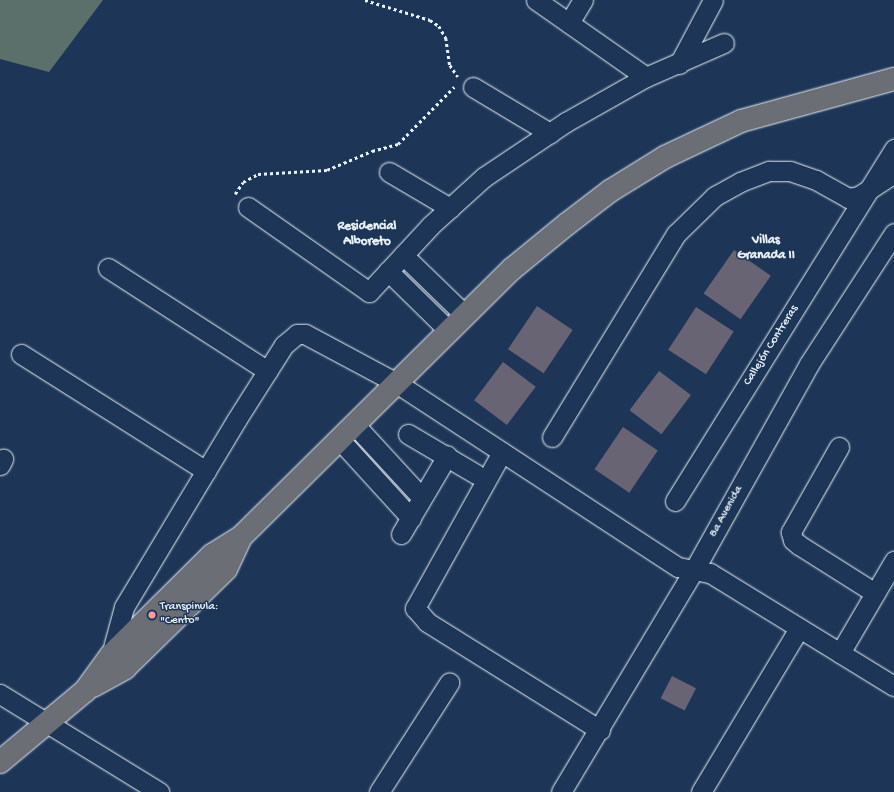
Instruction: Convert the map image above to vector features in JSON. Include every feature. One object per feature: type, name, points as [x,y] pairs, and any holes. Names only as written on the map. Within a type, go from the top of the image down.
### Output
[{"type":"main road","points":[[85,691],[112,655],[212,555],[241,537],[396,382],[512,269],[567,224],[610,192],[665,158],[741,121],[894,79]]},
{"type":"main road","points":[[0,762],[48,724],[85,691],[124,668],[226,569],[241,537]]},
{"type":"street","points":[[536,0],[646,77]]},
{"type":"street","points":[[569,24],[583,0]]},
{"type":"street","points":[[679,64],[713,0]]},
{"type":"street","points":[[248,207],[369,292],[403,255],[450,208],[484,177],[550,133],[646,77],[679,64],[724,43]]},
{"type":"street","points":[[463,84],[550,133]]},
{"type":"street","name":"Callejón Contreras","points":[[675,501],[894,149]]},
{"type":"street","points":[[552,437],[676,234],[715,196],[740,182],[769,171],[790,170],[816,180],[848,198],[860,196],[869,191]]},
{"type":"street","points":[[389,172],[450,208]]},
{"type":"street","name":"Callejón Contreras","points":[[869,191],[894,173]]},
{"type":"street","name":"8a Avenida","points":[[561,792],[600,730],[694,570],[808,364],[894,233]]},
{"type":"street","points":[[403,255],[465,315]]},
{"type":"street","points":[[108,268],[268,371]]},
{"type":"street","points":[[388,271],[449,331]]},
{"type":"street","points":[[112,655],[124,607],[268,371],[290,338],[297,334],[305,334],[396,382],[678,567],[710,573],[894,686]]},
{"type":"street","points":[[21,354],[206,471]]},
{"type":"street","points":[[354,424],[422,498]]},
{"type":"street","points":[[408,434],[476,474]]},
{"type":"street","points":[[339,439],[410,518]]},
{"type":"street","points":[[839,447],[791,532],[793,540],[799,545],[875,593]]},
{"type":"street","points":[[502,452],[415,608],[427,622],[600,730]]},
{"type":"street","points":[[401,534],[447,456]]},
{"type":"street","points":[[840,653],[894,561]]},
{"type":"street","points":[[701,792],[800,628]]},
{"type":"street","points":[[379,792],[449,683]]},
{"type":"street","points":[[0,694],[159,792]]},
{"type":"path","points":[[248,207],[234,199],[235,191],[243,182],[258,174],[327,170],[372,151],[398,144],[463,84],[450,65],[446,38],[439,26],[430,20],[364,0]]},
{"type":"green space","points":[[0,0],[103,0],[49,72],[0,59]]},
{"type":"building","points":[[734,250],[771,276],[740,319],[704,293]]},
{"type":"building","points":[[537,306],[573,330],[544,373],[508,349]]},
{"type":"building","points":[[696,307],[734,332],[706,374],[668,350]]},
{"type":"building","points":[[503,362],[536,387],[507,425],[474,400]]},
{"type":"building","points":[[659,371],[691,395],[661,434],[630,410]]},
{"type":"building","points":[[623,427],[658,450],[629,493],[594,469]]},
{"type":"building","points":[[672,676],[696,688],[685,711],[661,698]]},
{"type":"place","name":"Transpinula: \"Cento\"","points":[[152,615]]},
{"type":"district","name":"Residencial Alboreto","points":[[367,236]]},
{"type":"district","name":"Villas Granada II","points":[[766,250]]}]
